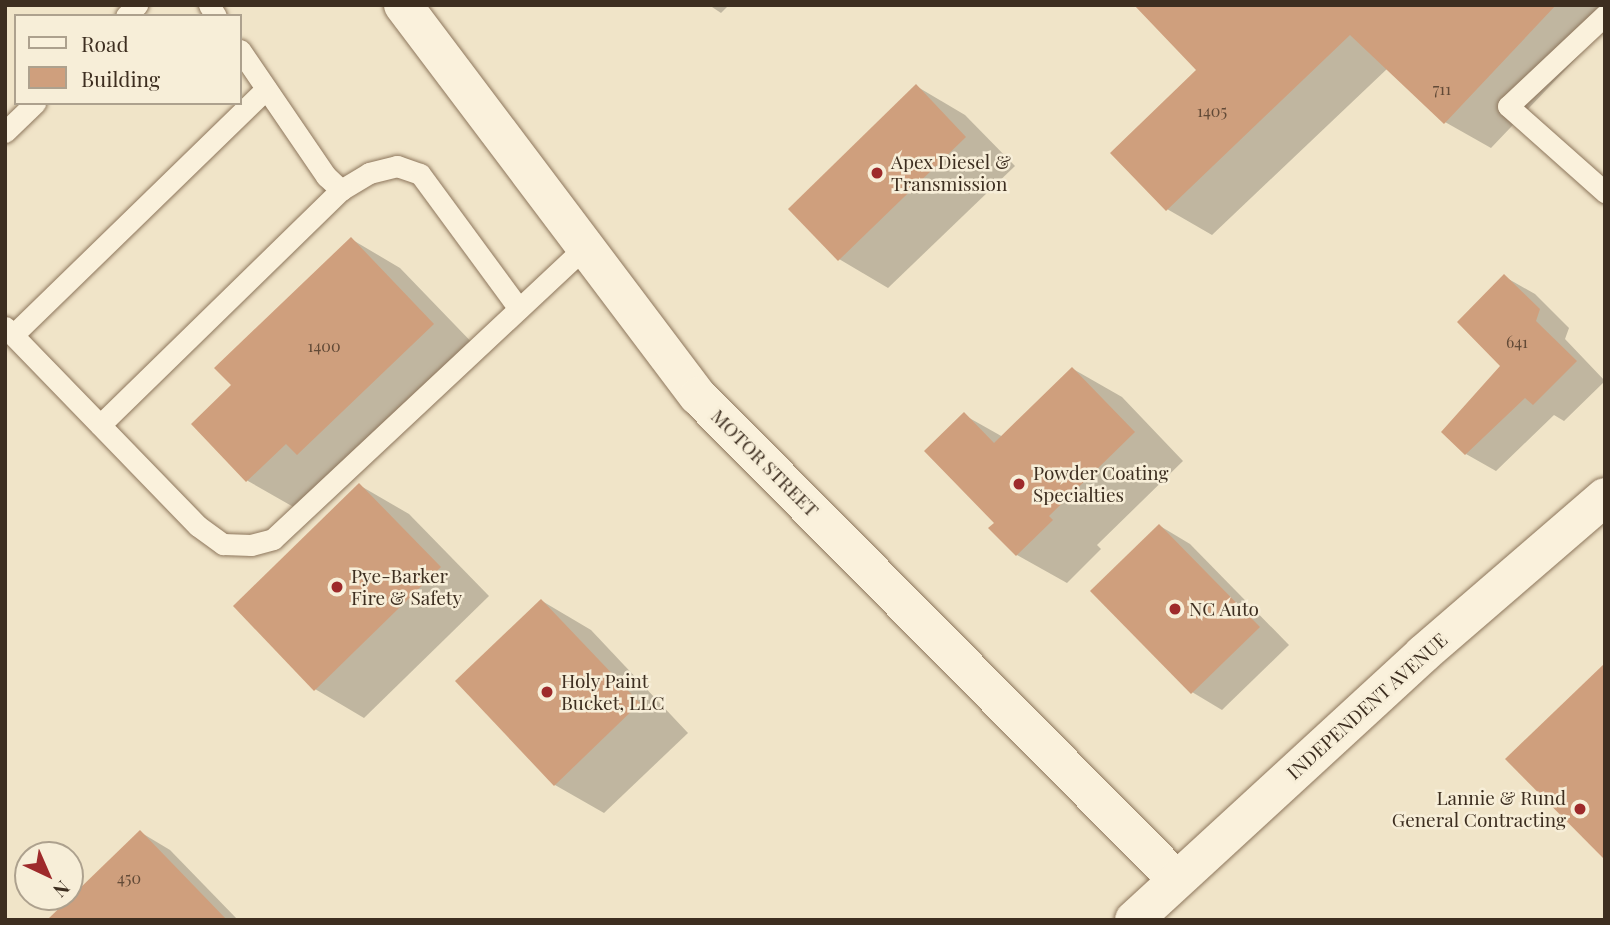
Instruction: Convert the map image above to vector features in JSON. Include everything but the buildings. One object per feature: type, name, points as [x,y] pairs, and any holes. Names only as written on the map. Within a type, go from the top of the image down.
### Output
[{"type":"street","name":"MOTOR STREET","points":[[402,5],[698,396],[1176,879]]},
{"type":"street","name":"INDEPENDENT AVENUE","points":[[1134,920],[1423,654],[1605,497]]},
{"type":"lane","points":[[1605,15],[1508,106],[1605,192]]},
{"type":"lane","points":[[242,53],[341,190]]},
{"type":"lane","points":[[266,89],[9,331],[198,526],[223,544],[251,545],[273,539],[585,247]]},
{"type":"lane","points":[[5,132],[33,105]]},
{"type":"lane","points":[[100,425],[341,190],[369,173],[397,166],[419,174],[519,309]]},
{"type":"place","name":"Apex Diesel & Transmission","points":[[877,173]]},
{"type":"place","name":"Powder Coating Specialties","points":[[1019,484]]},
{"type":"place","name":"Pye-Barker Fire & Safety","points":[[337,587]]},
{"type":"place","name":"NC Auto","points":[[1175,609]]},
{"type":"place","name":"Holy Paint Bucket, LLC","points":[[547,692]]},
{"type":"place","name":"Lannie & Rund General Contracting","points":[[1580,809]]}]
